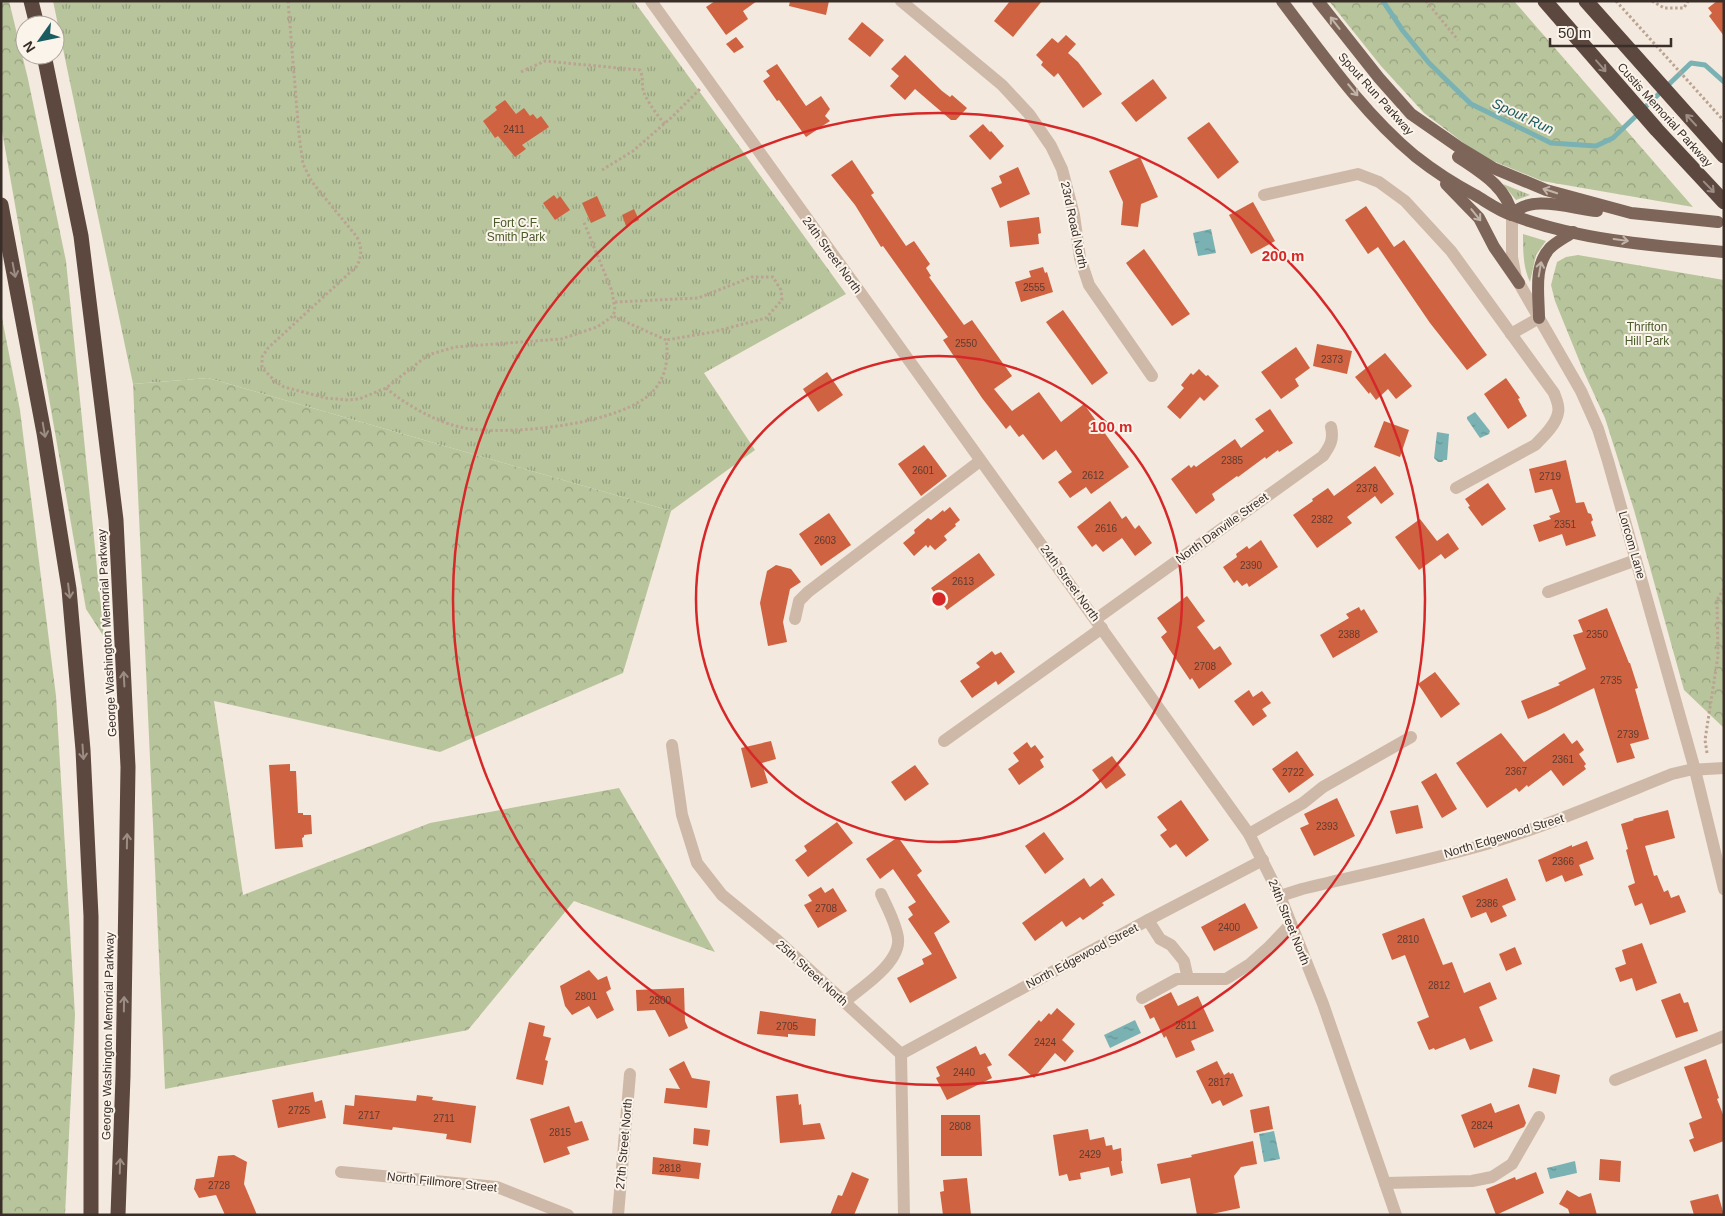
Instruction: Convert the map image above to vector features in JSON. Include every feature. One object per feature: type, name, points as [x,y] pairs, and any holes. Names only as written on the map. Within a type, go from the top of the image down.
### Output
[{"type":"highway","points":[[31,1],[34,15]]},
{"type":"highway","name":"Custis Memorial Parkway","points":[[1545,1],[1664,138],[1724,202]]},
{"type":"highway","name":"Custis Memorial Parkway","points":[[1586,1],[1724,156]]},
{"type":"highway","name":"George Washington Memorial Parkway","points":[[46,65],[81,236],[116,520],[128,767],[123,1066],[118,1215]]},
{"type":"highway","name":"George Washington Memorial Parkway","points":[[1,205],[44,432],[69,589],[83,750],[91,916],[91,1215]]},
{"type":"main road","name":"Spout Run Parkway","points":[[1282,1],[1322,53],[1376,117],[1402,144],[1431,168],[1465,190],[1512,215],[1573,232],[1650,244],[1724,252]]},
{"type":"main road","name":"Spout Run Parkway","points":[[1318,1],[1379,78],[1411,114],[1476,159],[1510,177],[1566,197],[1631,213],[1718,222]]},
{"type":"main road","points":[[1411,114],[1440,143],[1493,182],[1504,196],[1512,215]]},
{"type":"main road","points":[[1431,168],[1475,213],[1486,228],[1494,247],[1519,283]]},
{"type":"main road","points":[[1512,215],[1520,207],[1538,203],[1585,210],[1631,213]]},
{"type":"main road","points":[[1539,318],[1539,275],[1542,261],[1553,246],[1573,232]]},
{"type":"street","name":"23rd Road North","points":[[901,1],[1002,85],[1028,114],[1051,146],[1062,169],[1074,216],[1080,258],[1088,285],[1152,376]]},
{"type":"street","name":"24th Street North","points":[[655,3],[708,82],[1249,834],[1280,896],[1322,1004],[1396,1215]]},
{"type":"street","points":[[1264,195],[1358,174],[1380,182],[1405,201],[1451,251],[1554,393],[1558,404],[1558,413],[1545,436],[1535,445],[1456,488]]},
{"type":"street","name":"Lorcom Lane","points":[[1512,215],[1512,257],[1519,283],[1571,372],[1593,417],[1608,461],[1695,770],[1724,889]]},
{"type":"street","points":[[1511,334],[1539,318]]},
{"type":"street","name":"North Danville Street","points":[[944,741],[1323,456],[1331,443],[1333,435],[1331,427]]},
{"type":"street","points":[[795,619],[800,601],[808,592],[980,461]]},
{"type":"street","points":[[1548,592],[1636,560]]},
{"type":"street","points":[[1249,834],[1303,803],[1323,787],[1411,738]]},
{"type":"street","name":"25th Street North","points":[[672,745],[682,815],[697,863],[722,895],[777,940],[901,1054]]},
{"type":"street","name":"North Edgewood Street","points":[[1280,896],[1488,844],[1548,824],[1672,774],[1724,768]]},
{"type":"street","name":"North Edgewood Street","points":[[901,1054],[1263,860]]},
{"type":"street","points":[[844,1002],[886,967],[895,953],[898,939],[889,909],[880,894]]},
{"type":"street","points":[[1148,920],[1160,939],[1171,945],[1184,961],[1188,979]]},
{"type":"street","points":[[1142,998],[1177,979],[1226,979],[1250,964],[1291,924]]},
{"type":"street","points":[[1616,1080],[1724,1036]]},
{"type":"street","points":[[901,1054],[904,1215]]},
{"type":"street","name":"27th Street North","points":[[618,1215],[630,1074]]},
{"type":"street","points":[[1385,1182],[1472,1181],[1492,1177],[1512,1164],[1539,1117]]},
{"type":"street","name":"North Fillmore Street","points":[[341,1172],[497,1187],[568,1215]]},
{"type":"path","points":[[288,1],[303,164],[312,182],[357,237],[361,246],[361,257],[357,266],[268,348],[262,357],[262,368],[284,388],[326,398],[359,399],[386,388],[428,355],[454,347],[561,338],[597,327],[613,316],[615,302],[583,220]]},
{"type":"path","points":[[1426,1],[1458,40]]},
{"type":"path","points":[[1616,1],[1724,121]]},
{"type":"path","points":[[1652,1],[1664,8],[1684,8],[1688,1]]},
{"type":"path","points":[[521,72],[545,61],[640,70],[643,76],[644,92],[664,124]]},
{"type":"path","points":[[602,170],[633,151],[708,82]]},
{"type":"path","points":[[613,316],[666,340],[713,332],[766,318],[782,300],[781,290],[773,277],[752,277],[698,298],[615,302]]},
{"type":"path","points":[[386,388],[402,402],[463,428],[509,430],[548,428],[620,411],[640,402],[655,390],[666,368],[668,348],[666,340]]},
{"type":"path","points":[[1707,753],[1705,740],[1718,656],[1717,600],[1724,588]]},
{"type":"green space","points":[[1,1],[9,1],[15,26],[15,65],[25,65],[66,261],[104,637],[86,609],[1,125]]},
{"type":"green space","name":"Fort C.F. Smith Park","points":[[53,1],[634,1],[846,294],[704,373],[755,450],[671,511],[208,378],[133,384],[65,58],[65,15],[56,15]]},
{"type":"green space","points":[[1329,1],[1514,1],[1693,207],[1542,181],[1481,156],[1424,113],[1381,66]]},
{"type":"green space","points":[[1503,184],[1528,194],[1530,195],[1516,200]]},
{"type":"green space","points":[[1523,234],[1546,241],[1536,255],[1530,282],[1523,253]]},
{"type":"green space","name":"Thrifton Hill Park","points":[[1578,255],[1724,280],[1724,728],[1684,690],[1634,510],[1605,418],[1555,301],[1551,285],[1557,262],[1566,257]]},
{"type":"green space","points":[[1,313],[20,410],[56,696],[75,1015],[65,1215],[1,1215]]},
{"type":"green space","points":[[208,378],[671,511],[623,673],[440,752],[214,701],[243,895],[430,823],[619,788],[715,952],[574,901],[468,1030],[165,1089],[133,384]]},
{"type":"water","points":[[1211,229],[1216,253],[1198,256],[1193,233]]},
{"type":"water","points":[[1475,412],[1490,431],[1489,434],[1480,438],[1467,419],[1467,417]]},
{"type":"water","points":[[1437,432],[1449,434],[1447,460],[1442,462],[1438,462],[1434,458]]},
{"type":"water","points":[[1135,1020],[1141,1033],[1110,1048],[1104,1035]]},
{"type":"water","points":[[1274,1131],[1280,1159],[1264,1162],[1259,1134]]},
{"type":"water","points":[[1575,1161],[1577,1173],[1550,1179],[1547,1168]]},
{"type":"building","points":[[715,1],[757,1],[743,11],[748,19],[726,35],[706,7]]},
{"type":"building","points":[[790,1],[829,1],[826,15],[789,6]]},
{"type":"building","points":[[1010,1],[1042,1],[1013,37],[994,21]]},
{"type":"building","points":[[1717,1],[1724,1],[1724,36],[1709,16],[1712,13],[1708,8]]},
{"type":"building","points":[[862,22],[884,40],[870,57],[848,39]]},
{"type":"building","points":[[1066,35],[1076,44],[1068,53],[1078,62],[1102,94],[1083,108],[1058,73],[1054,77],[1041,65],[1043,62],[1036,55],[1052,38],[1058,43]]},
{"type":"building","points":[[736,37],[744,47],[734,53],[726,44]]},
{"type":"building","points":[[905,55],[942,91],[950,97],[952,95],[967,108],[956,120],[951,120],[915,89],[905,100],[890,86],[899,76],[891,69]]},
{"type":"building","points":[[777,64],[806,106],[821,96],[830,109],[825,116],[830,121],[806,137],[763,81],[770,76],[766,71]]},
{"type":"building","points":[[1153,79],[1167,98],[1136,122],[1121,103]]},
{"type":"building","points":[[505,100],[516,114],[524,108],[530,116],[533,114],[537,119],[541,116],[549,127],[522,145],[526,149],[515,157],[498,136],[495,138],[483,121],[497,110],[495,107]]},
{"type":"building","points":[[1209,122],[1239,162],[1218,179],[1187,138]]},
{"type":"building","points":[[983,124],[1004,146],[990,160],[969,136]]},
{"type":"building","points":[[1140,157],[1158,197],[1141,204],[1138,227],[1121,225],[1123,202],[1109,171]]},
{"type":"building","points":[[852,160],[874,193],[871,195],[906,246],[914,241],[930,264],[926,268],[931,276],[929,277],[964,325],[972,320],[1012,376],[994,389],[1012,411],[1039,392],[1061,422],[1084,404],[1129,467],[1091,494],[1086,487],[1070,498],[1058,482],[1072,472],[1056,450],[1043,460],[1023,434],[1019,437],[1010,425],[1006,429],[982,398],[943,340],[948,337],[883,246],[881,247],[855,205],[831,175]]},
{"type":"building","points":[[1018,167],[1030,194],[1000,208],[991,188],[1002,183],[999,176]]},
{"type":"building","points":[[554,195],[557,199],[560,196],[570,210],[555,220],[543,203]]},
{"type":"building","points":[[597,196],[606,216],[591,223],[582,203]]},
{"type":"building","points":[[1253,202],[1275,241],[1251,254],[1229,215]]},
{"type":"building","points":[[1366,206],[1394,247],[1404,240],[1487,355],[1467,370],[1430,323],[1378,247],[1368,254],[1345,220]]},
{"type":"building","points":[[634,209],[639,220],[626,226],[622,215]]},
{"type":"building","points":[[1039,217],[1041,233],[1038,234],[1039,244],[1010,247],[1007,221]]},
{"type":"building","points":[[1144,249],[1190,314],[1172,326],[1126,263]]},
{"type":"building","points":[[1043,267],[1045,273],[1047,272],[1053,292],[1021,302],[1015,282],[1031,277],[1029,271]]},
{"type":"building","points":[[1063,310],[1108,373],[1092,385],[1046,322]]},
{"type":"building","points":[[1317,344],[1352,351],[1347,374],[1313,366]]},
{"type":"building","points":[[1296,347],[1310,368],[1295,379],[1299,386],[1281,399],[1261,372]]},
{"type":"building","points":[[1385,353],[1412,386],[1396,399],[1388,389],[1376,400],[1355,377]]},
{"type":"building","points":[[1199,369],[1219,386],[1204,401],[1200,397],[1180,419],[1167,407],[1184,388],[1181,385],[1191,373],[1193,375]]},
{"type":"building","points":[[827,372],[843,395],[818,412],[803,389]]},
{"type":"building","points":[[1506,378],[1520,398],[1518,399],[1527,416],[1508,429],[1484,394]]},
{"type":"building","points":[[1270,409],[1293,443],[1279,452],[1278,450],[1266,459],[1265,457],[1212,494],[1215,500],[1196,514],[1171,479],[1189,465],[1191,468],[1194,465],[1196,467],[1235,439],[1241,448],[1264,431],[1255,419]]},
{"type":"building","points":[[1384,421],[1409,430],[1400,457],[1374,447]]},
{"type":"building","points":[[924,445],[947,476],[921,496],[898,464]]},
{"type":"building","points":[[1566,460],[1576,503],[1584,502],[1588,513],[1591,514],[1593,520],[1591,522],[1596,536],[1566,546],[1562,534],[1539,542],[1533,525],[1551,519],[1549,516],[1560,512],[1552,489],[1535,493],[1529,469]]},
{"type":"building","points":[[1375,466],[1394,494],[1381,504],[1375,496],[1347,517],[1352,523],[1317,548],[1293,515],[1328,488],[1334,496]]},
{"type":"building","points":[[1488,483],[1506,509],[1482,526],[1468,507],[1470,506],[1465,499]]},
{"type":"building","points":[[1110,501],[1122,519],[1126,516],[1135,529],[1139,525],[1152,543],[1135,556],[1122,538],[1103,552],[1096,544],[1092,547],[1077,527]]},
{"type":"building","points":[[950,507],[960,520],[944,536],[947,540],[935,550],[930,545],[928,548],[926,545],[914,556],[903,543],[928,518],[931,520]]},
{"type":"building","points":[[829,513],[851,545],[821,566],[799,534]]},
{"type":"building","points":[[1420,519],[1437,541],[1448,533],[1459,549],[1445,559],[1441,554],[1419,570],[1395,537]]},
{"type":"building","points":[[1261,540],[1278,567],[1249,587],[1247,583],[1242,586],[1237,580],[1234,583],[1223,567],[1237,557],[1236,554],[1247,546],[1249,549]]},
{"type":"building","points":[[979,553],[995,575],[947,610],[931,588]]},
{"type":"building","points":[[776,565],[791,569],[801,582],[790,589],[783,622],[787,642],[768,646],[760,603],[767,571]]},
{"type":"building","points":[[1187,596],[1205,621],[1197,627],[1214,650],[1220,646],[1232,664],[1199,689],[1192,678],[1190,680],[1161,637],[1167,632],[1157,618]]},
{"type":"building","points":[[1359,607],[1361,611],[1364,609],[1378,632],[1333,658],[1320,635],[1349,618],[1346,614]]},
{"type":"building","points":[[1607,608],[1630,663],[1638,688],[1635,689],[1649,739],[1630,744],[1635,758],[1617,763],[1594,688],[1528,719],[1521,701],[1560,685],[1558,683],[1586,669],[1573,635],[1583,632],[1578,620]]},
{"type":"building","points":[[992,651],[995,655],[1001,652],[1015,672],[998,685],[996,681],[972,698],[960,681],[980,667],[976,663]]},
{"type":"building","points":[[1435,672],[1460,704],[1441,718],[1418,684]]},
{"type":"building","points":[[1249,690],[1253,697],[1262,691],[1271,703],[1262,709],[1267,716],[1253,726],[1234,701]]},
{"type":"building","points":[[1501,733],[1524,762],[1564,733],[1572,744],[1577,740],[1584,750],[1579,754],[1586,764],[1584,766],[1586,769],[1563,786],[1551,770],[1528,787],[1527,785],[1519,792],[1516,788],[1487,808],[1456,763]]},
{"type":"building","points":[[771,741],[776,759],[762,763],[768,783],[751,788],[741,748]]},
{"type":"building","points":[[1027,742],[1031,748],[1035,745],[1044,757],[1040,760],[1044,767],[1019,785],[1008,769],[1019,761],[1013,753]]},
{"type":"building","points":[[1297,751],[1314,775],[1289,793],[1272,769]]},
{"type":"building","points":[[1112,756],[1126,775],[1106,789],[1092,770]]},
{"type":"building","points":[[290,764],[290,771],[296,771],[298,813],[311,815],[312,834],[304,835],[302,838],[303,847],[275,849],[269,765]]},
{"type":"building","points":[[915,765],[929,784],[905,801],[891,782]]},
{"type":"building","points":[[1436,773],[1457,809],[1442,818],[1421,782]]},
{"type":"building","points":[[1337,798],[1355,836],[1314,856],[1300,828],[1309,824],[1304,814]]},
{"type":"building","points":[[1181,800],[1209,840],[1186,857],[1176,844],[1170,848],[1160,835],[1167,830],[1157,817]]},
{"type":"building","points":[[1418,805],[1423,828],[1396,834],[1390,811]]},
{"type":"building","points":[[1668,810],[1675,838],[1645,846],[1654,876],[1657,875],[1664,892],[1668,890],[1671,898],[1679,895],[1686,912],[1650,925],[1642,903],[1635,906],[1628,886],[1635,883],[1621,824]]},
{"type":"building","points":[[837,822],[853,843],[808,877],[795,860],[807,851],[804,846]]},
{"type":"building","points":[[1044,832],[1064,859],[1045,874],[1025,846]]},
{"type":"building","points":[[898,837],[922,871],[917,875],[950,922],[934,933],[957,978],[910,1003],[897,978],[924,964],[922,959],[932,954],[908,919],[913,915],[908,907],[916,902],[893,869],[880,879],[866,859]]},
{"type":"building","points":[[1587,841],[1594,859],[1579,865],[1583,875],[1565,882],[1562,875],[1546,882],[1538,860],[1572,845],[1572,847]]},
{"type":"building","points":[[1084,878],[1090,887],[1102,878],[1115,895],[1102,903],[1104,905],[1083,920],[1080,917],[1066,927],[1062,921],[1035,941],[1022,923]]},
{"type":"building","points":[[1507,878],[1516,900],[1502,906],[1507,916],[1491,923],[1486,912],[1471,918],[1462,896]]},
{"type":"building","points":[[821,887],[825,893],[833,888],[847,911],[818,928],[804,905],[812,901],[808,895]]},
{"type":"building","points":[[1245,903],[1258,928],[1214,951],[1201,927]]},
{"type":"building","points":[[1424,918],[1443,965],[1452,962],[1464,993],[1490,982],[1497,999],[1479,1007],[1493,1041],[1470,1050],[1465,1038],[1435,1050],[1434,1048],[1429,1050],[1417,1022],[1429,1017],[1405,955],[1392,960],[1382,934]]},
{"type":"building","points":[[1642,943],[1657,983],[1636,991],[1632,978],[1620,982],[1615,968],[1626,964],[1622,950]]},
{"type":"building","points":[[1515,947],[1522,964],[1506,971],[1499,954]]},
{"type":"building","points":[[589,970],[598,980],[607,976],[611,989],[606,992],[614,1010],[597,1019],[589,1006],[572,1015],[565,1006],[560,986]]},
{"type":"building","points":[[684,988],[685,1021],[688,1028],[669,1037],[655,1010],[637,1011],[636,990]]},
{"type":"building","points":[[1171,992],[1178,1006],[1198,996],[1214,1031],[1191,1041],[1195,1050],[1176,1058],[1166,1036],[1164,1038],[1154,1017],[1150,1019],[1144,1006]]},
{"type":"building","points":[[1680,993],[1684,1003],[1688,1002],[1698,1031],[1676,1038],[1661,1000]]},
{"type":"building","points":[[1057,1008],[1075,1024],[1062,1040],[1074,1051],[1065,1062],[1055,1053],[1034,1078],[1008,1055],[1039,1020],[1041,1022],[1049,1013],[1051,1015]]},
{"type":"building","points":[[760,1011],[816,1019],[815,1036],[788,1034],[788,1037],[757,1034]]},
{"type":"building","points":[[529,1022],[545,1026],[543,1036],[551,1038],[545,1060],[548,1061],[543,1085],[516,1079]]},
{"type":"building","points":[[976,1046],[980,1055],[985,1053],[992,1065],[987,1067],[992,1078],[947,1100],[936,1078],[940,1076],[936,1067]]},
{"type":"building","points":[[1706,1059],[1724,1117],[1724,1141],[1694,1152],[1689,1140],[1694,1138],[1689,1123],[1702,1118],[1684,1067]]},
{"type":"building","points":[[684,1061],[692,1078],[710,1081],[707,1108],[664,1103],[666,1088],[680,1089],[669,1069]]},
{"type":"building","points":[[1217,1061],[1224,1075],[1229,1072],[1230,1074],[1233,1073],[1243,1096],[1223,1106],[1220,1100],[1212,1104],[1196,1071]]},
{"type":"building","points":[[1533,1068],[1560,1075],[1556,1094],[1528,1087]]},
{"type":"building","points":[[313,1092],[315,1102],[322,1100],[326,1118],[278,1128],[272,1100]]},
{"type":"building","points":[[798,1094],[803,1125],[820,1123],[825,1139],[780,1143],[776,1096]]},
{"type":"building","points":[[355,1095],[416,1101],[417,1095],[433,1097],[432,1100],[476,1106],[471,1143],[446,1139],[447,1134],[393,1127],[392,1130],[343,1124],[345,1105],[354,1106]]},
{"type":"building","points":[[1491,1103],[1495,1113],[1519,1104],[1526,1123],[1524,1127],[1474,1148],[1461,1115]]},
{"type":"building","points":[[569,1106],[575,1123],[582,1121],[589,1140],[567,1147],[570,1154],[544,1163],[530,1119]]},
{"type":"building","points":[[1269,1106],[1273,1129],[1254,1133],[1250,1110]]},
{"type":"building","points":[[941,1115],[980,1115],[982,1156],[941,1156]]},
{"type":"building","points":[[694,1128],[710,1130],[708,1146],[693,1144]]},
{"type":"building","points":[[1088,1129],[1090,1140],[1104,1137],[1106,1146],[1112,1145],[1113,1150],[1121,1148],[1123,1173],[1111,1176],[1109,1167],[1080,1173],[1081,1179],[1069,1181],[1067,1174],[1059,1176],[1053,1135]]},
{"type":"building","points":[[1253,1141],[1257,1164],[1241,1167],[1234,1176],[1240,1208],[1207,1215],[1197,1215],[1190,1178],[1161,1184],[1157,1164]]},
{"type":"building","points":[[234,1155],[247,1162],[244,1184],[257,1215],[225,1215],[216,1195],[199,1198],[194,1189],[196,1179],[214,1177],[218,1156]]},
{"type":"building","points":[[653,1157],[701,1163],[699,1179],[652,1174]]},
{"type":"building","points":[[1600,1159],[1621,1161],[1620,1182],[1599,1180]]},
{"type":"building","points":[[852,1172],[869,1179],[854,1215],[830,1215],[838,1195],[842,1196]]},
{"type":"building","points":[[1536,1172],[1544,1193],[1496,1215],[1486,1189],[1515,1177],[1516,1180]]},
{"type":"building","points":[[967,1178],[971,1215],[943,1215],[940,1192],[944,1191],[943,1180]]},
{"type":"building","points":[[1567,1190],[1579,1197],[1591,1193],[1597,1215],[1570,1215],[1568,1209],[1559,1204]]},
{"type":"building","points":[[1718,1194],[1724,1215],[1694,1215],[1690,1201]]},
{"type":"waterway","name":"Spout Run","points":[[1383,1],[1403,31],[1429,63],[1471,104],[1551,143],[1596,146],[1613,138],[1691,63],[1705,65],[1724,82]]}]
